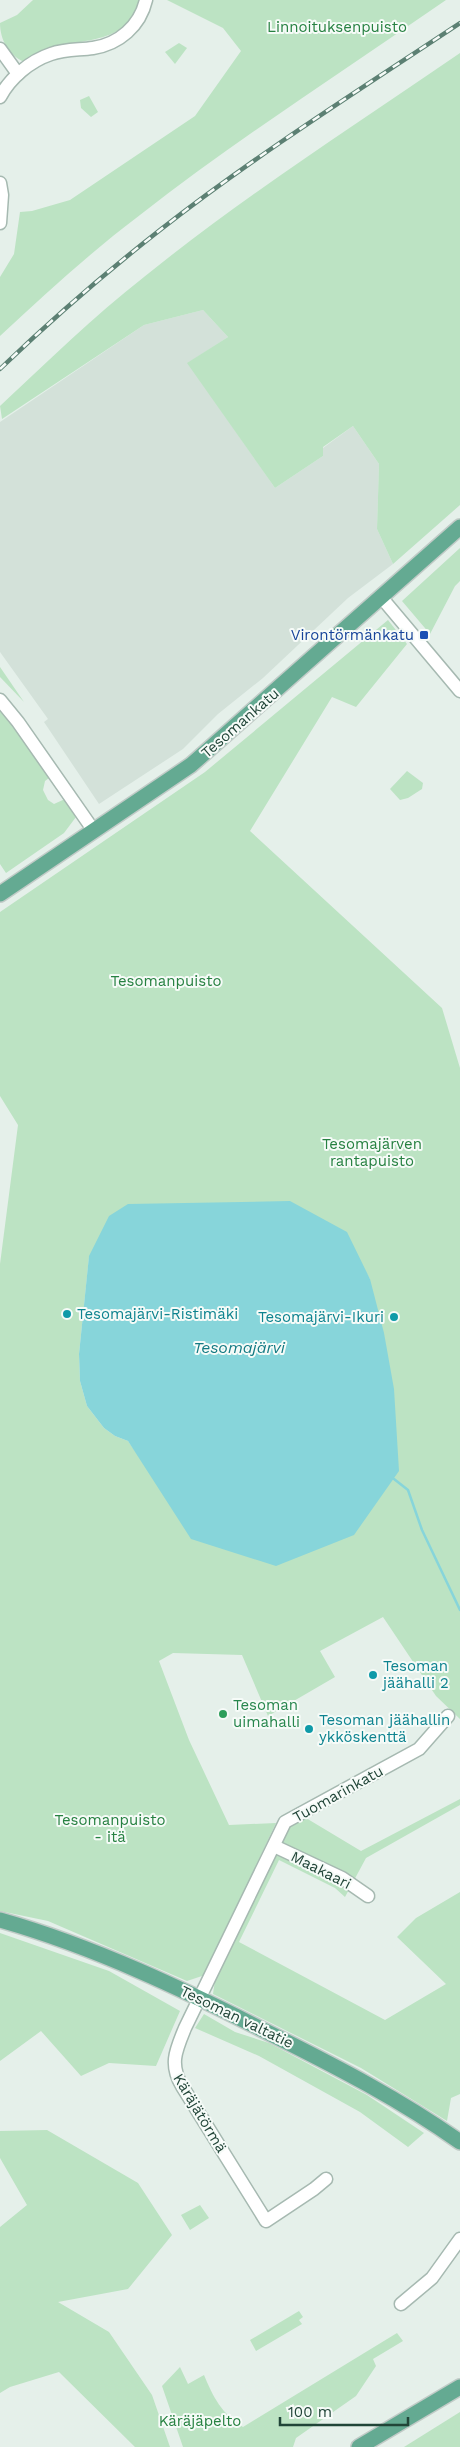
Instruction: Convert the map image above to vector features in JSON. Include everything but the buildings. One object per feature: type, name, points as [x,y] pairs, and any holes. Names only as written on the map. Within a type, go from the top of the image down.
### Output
[{"type":"main road","name":"Tesomankatu","points":[[0,894],[191,765],[460,527]]},
{"type":"main road","name":"Tesoman valtatie","points":[[0,1920],[81,1946],[199,1999],[331,2064],[413,2111],[460,2142]]},
{"type":"main road","points":[[438,2400],[460,2384]]},
{"type":"main road","points":[[359,2447],[460,2387]]},
{"type":"street","points":[[0,98],[18,74],[42,57],[53,53],[94,48],[116,41],[136,24],[146,0]]},
{"type":"street","points":[[0,49],[18,74]]},
{"type":"street","points":[[0,183],[2,195],[0,223]]},
{"type":"street","points":[[381,597],[460,691]]},
{"type":"street","points":[[0,700],[27,734],[94,831]]},
{"type":"street","name":"Tuomarinkatu","points":[[199,1999],[285,1822],[418,1749],[448,1716]]},
{"type":"street","name":"Maakaari","points":[[274,1846],[342,1878],[368,1896]]},
{"type":"street","name":"Käräjätörmä","points":[[199,1999],[176,2050],[174,2059],[176,2076],[266,2221],[314,2190],[326,2178]]},
{"type":"street","points":[[401,2304],[432,2278],[460,2239]]},
{"type":"shaded area","points":[[203,310],[228,337],[188,363],[275,488],[323,456],[323,448],[353,426],[379,464],[377,529],[393,564],[348,598],[263,678],[218,714],[183,749],[99,804],[44,722],[48,719],[0,652],[0,422],[144,325]]},
{"type":"green space","points":[[33,0],[140,0],[135,14],[126,25],[115,32],[103,37],[48,48],[24,62],[6,46],[0,29],[0,23],[17,15]]},
{"type":"green space","name":"Linnoituksenpuisto","points":[[167,0],[446,0],[253,132],[177,187],[86,258],[0,336],[0,277],[14,254],[20,212],[32,211],[70,200],[195,116],[241,51],[223,28]]},
{"type":"green space","points":[[179,43],[187,48],[175,64],[165,52]]},
{"type":"green space","points":[[460,53],[460,505],[393,564],[377,529],[379,464],[353,426],[323,447],[323,456],[275,488],[187,363],[228,337],[203,310],[144,325],[2,419],[0,406],[125,292],[182,247],[260,190]]},
{"type":"green space","points":[[89,96],[98,112],[91,117],[81,108],[80,100]]},
{"type":"green space","points":[[460,548],[460,581],[455,586],[430,634],[402,601]]},
{"type":"green space","points":[[388,620],[407,644],[356,707],[332,697],[250,831],[442,1008],[460,1068],[460,1719],[436,1696],[383,1617],[320,1651],[335,1677],[268,1716],[242,1655],[173,1653],[159,1661],[189,1740],[229,1825],[276,1823],[205,1975],[187,1981],[48,1921],[0,1911],[0,1264],[18,1125],[0,1096],[0,912],[205,772]],"holes":[[[89,1257],[357,1257],[370,1279],[149,1471],[128,1441],[115,1436],[104,1428],[87,1406],[80,1381],[79,1354]]]},
{"type":"green space","points":[[0,667],[24,702],[0,677]]},
{"type":"green space","points":[[0,711],[11,723],[49,778],[45,781],[43,790],[48,800],[54,804],[65,799],[76,817],[64,833],[6,873],[0,864]]},
{"type":"green space","points":[[407,771],[423,783],[422,789],[408,798],[400,800],[390,789]]},
{"type":"green space","points":[[460,1799],[460,1805],[366,1858],[345,1897],[335,1888],[279,1860],[239,1942],[385,2020],[446,1984],[397,1937],[416,1918],[460,1892],[460,2094],[451,2098],[447,2121],[361,2068],[213,1994],[215,1980],[290,1826],[306,1818],[361,1851]]},
{"type":"green space","points":[[0,1933],[109,1971],[180,2011],[156,2066],[109,2063],[81,2076],[41,2031],[0,2061]]},
{"type":"green space","points":[[204,2014],[235,2032],[269,2043],[367,2095],[424,2133],[408,2147],[360,2112],[259,2056],[195,2028]]},
{"type":"green space","points":[[47,2130],[138,2183],[172,2235],[128,2289],[58,2302],[109,2332],[152,2395],[170,2447],[135,2447],[59,2372],[10,2387],[0,2393],[0,2227],[27,2205],[0,2158],[0,2131]]},
{"type":"green space","points":[[200,2205],[209,2218],[190,2230],[181,2215]]},
{"type":"green space","points":[[299,2311],[303,2317],[299,2320],[302,2324],[256,2351],[250,2340]]},
{"type":"green space","name":"Käräjäpelto","points":[[397,2333],[403,2341],[373,2359],[376,2366],[356,2396],[296,2438],[293,2447],[183,2447],[162,2386],[180,2367],[188,2384],[204,2375],[211,2391],[224,2411],[243,2427]]},
{"type":"green space","points":[[460,2412],[460,2447],[404,2447]]},
{"type":"water","name":"Tesomajärvi","points":[[290,1201],[347,1232],[370,1279],[384,1333],[394,1389],[399,1471],[354,1535],[276,1566],[191,1539],[128,1441],[115,1436],[104,1428],[87,1406],[80,1381],[79,1354],[89,1256],[109,1216],[128,1204]]},
{"type":"waterway","points":[[394,1479],[408,1490],[422,1530],[460,1610]]},
{"type":"railway","points":[[0,369],[99,280],[196,202],[308,124],[460,23]]},
{"type":"place","name":"Virontörmänkatu","points":[[424,635]]},
{"type":"place","name":"Tesomajärvi-Ristimäki","points":[[67,1314]]},
{"type":"place","name":"Tesomajärvi-Ikuri","points":[[394,1317]]},
{"type":"place","name":"Tesoman jäähalli 2","points":[[373,1675]]},
{"type":"place","name":"Tesoman uimahalli","points":[[223,1714]]},
{"type":"place","name":"Tesoman jäähallin ykköskenttä","points":[[309,1729]]},
{"type":"park label","name":"Tesomanpuisto","points":[[166,981]]},
{"type":"park label","name":"Tesomajärven rantapuisto","points":[[372,1152]]},
{"type":"park label","name":"Tesomanpuisto - itä","points":[[110,1828]]}]
